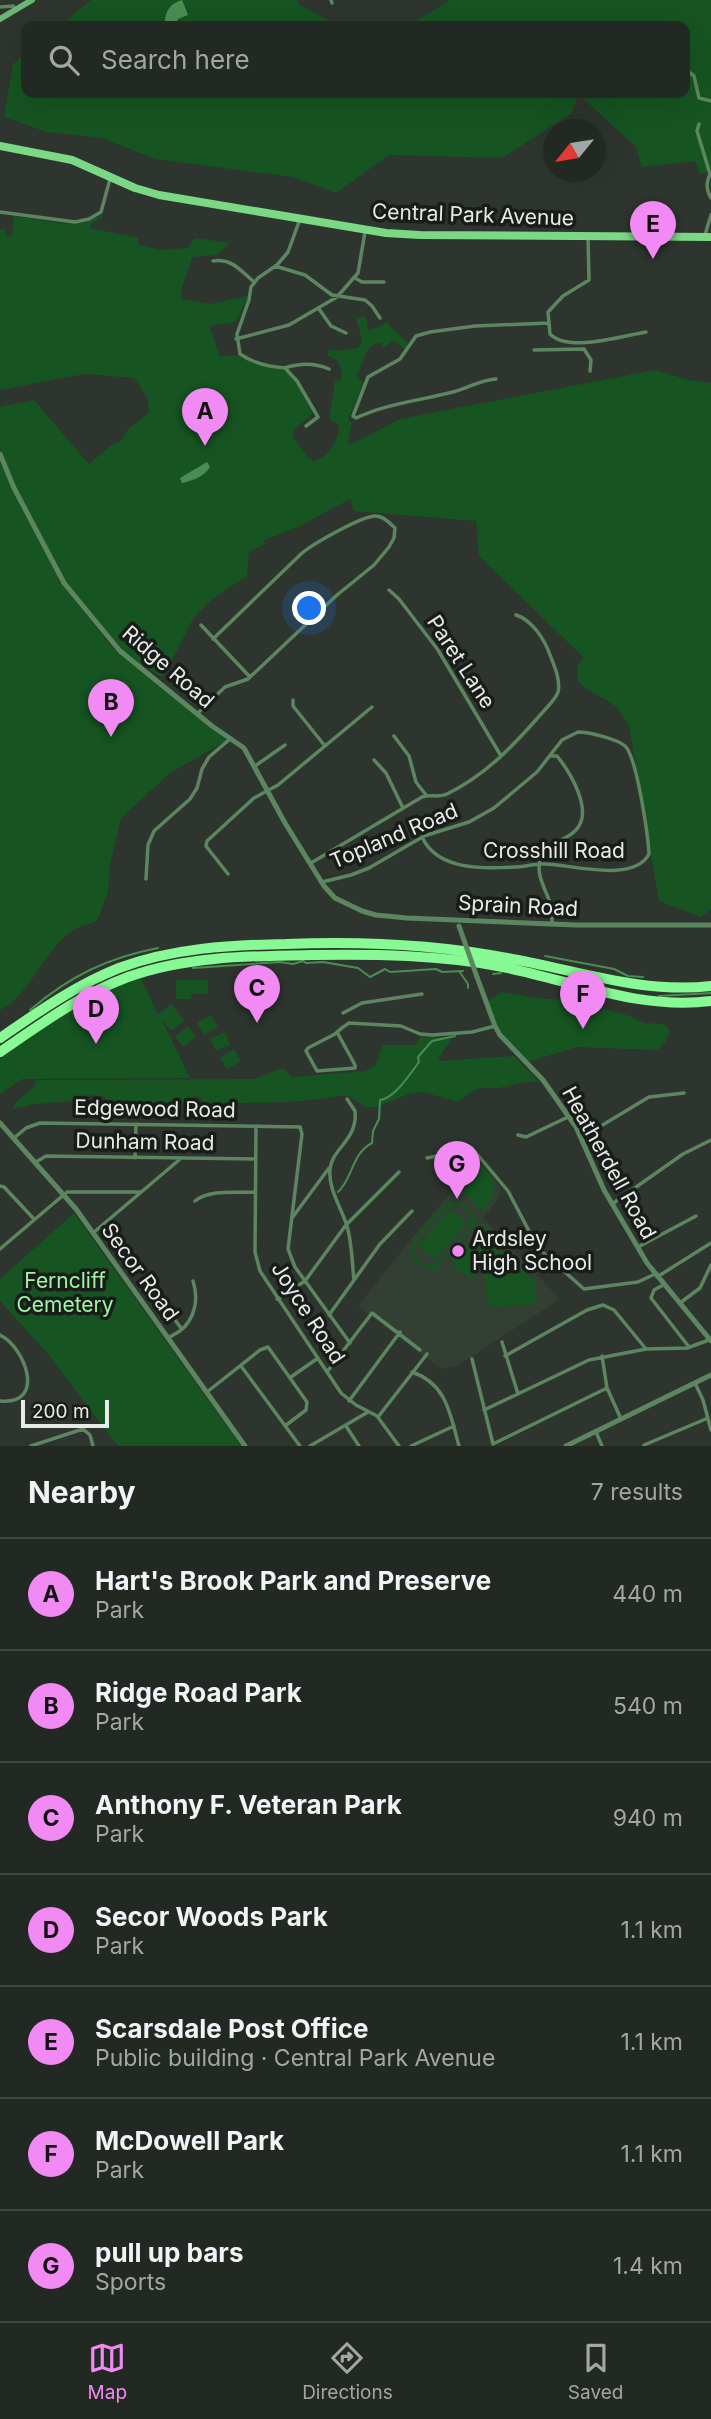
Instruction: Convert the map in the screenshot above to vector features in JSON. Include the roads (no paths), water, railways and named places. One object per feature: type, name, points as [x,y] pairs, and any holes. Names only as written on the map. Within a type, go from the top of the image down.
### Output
[{"type":"highway","points":[[0,1038],[68,993],[116,969],[168,954],[243,945],[340,943],[426,947],[511,958],[638,985],[680,988],[711,986]]},
{"type":"highway","points":[[0,1052],[73,1004],[121,980],[173,965],[237,958],[356,955],[453,960],[517,970],[632,999],[675,1003],[711,1001]]},
{"type":"main road","points":[[0,19],[32,0]]},
{"type":"main road","name":"Central Park Avenue","points":[[0,148],[66,158],[144,191],[194,202],[365,230],[420,235],[708,237]]},
{"type":"street","points":[[0,7],[20,5]]},
{"type":"street","points":[[690,73],[694,76],[699,98],[711,102]]},
{"type":"street","points":[[699,124],[697,131],[710,173],[706,183],[711,198]]},
{"type":"street","points":[[0,212],[84,221],[102,212],[110,177]]},
{"type":"street","points":[[708,237],[705,230],[711,215]]},
{"type":"street","points":[[300,219],[288,251],[275,266],[254,282],[236,339],[240,354],[274,368],[303,364],[320,365],[330,369]]},
{"type":"street","points":[[236,339],[289,325],[337,297],[355,278],[362,258],[365,230]]},
{"type":"street","points":[[588,236],[588,282],[561,298],[548,313],[550,334],[554,338],[581,344],[646,332]]},
{"type":"street","points":[[213,261],[232,262],[254,282]]},
{"type":"street","points":[[275,266],[305,275],[337,297],[365,300],[380,317]]},
{"type":"street","points":[[355,278],[362,282],[384,282]]},
{"type":"street","points":[[319,309],[331,326],[346,334]]},
{"type":"street","points":[[496,379],[452,392],[386,405],[353,417],[367,379],[400,359],[416,336],[430,331],[548,323]]},
{"type":"street","points":[[581,344],[591,362],[590,371]]},
{"type":"street","points":[[534,350],[584,349]]},
{"type":"street","points":[[285,368],[297,381],[318,417],[306,426]]},
{"type":"street","name":"Ridge Road","points":[[0,454],[14,488],[64,583],[116,648],[244,748],[329,892]]},
{"type":"street","points":[[198,713],[225,687],[250,677],[337,595],[380,559],[394,538],[395,528],[389,522],[372,516],[316,542],[213,639]]},
{"type":"street","name":"Paret Lane","points":[[389,590],[399,599],[452,672],[501,757]]},
{"type":"street","points":[[311,863],[426,795],[438,797],[450,793],[476,777],[501,757],[550,704],[558,689],[553,661],[545,642],[526,620],[516,615]]},
{"type":"street","points":[[201,625],[250,677]]},
{"type":"street","points":[[293,700],[293,706],[325,746]]},
{"type":"street","points":[[228,874],[210,853],[206,843],[254,798],[278,785],[372,707]]},
{"type":"street","name":"Topland Road","points":[[322,882],[351,876],[422,837],[469,822],[494,808],[537,772],[555,748],[573,733],[593,734],[615,740],[625,746],[635,769]]},
{"type":"street","points":[[394,736],[409,755],[416,782],[426,795]]},
{"type":"street","points":[[145,879],[148,845],[154,831],[190,799],[209,757],[230,739]]},
{"type":"street","points":[[255,766],[285,745]]},
{"type":"street","points":[[552,924],[551,904],[542,884],[539,864],[546,850],[574,832],[581,822],[578,791],[569,769],[557,756],[555,748]]},
{"type":"street","points":[[549,756],[557,756]]},
{"type":"street","points":[[374,760],[386,773],[403,808]]},
{"type":"street","name":"Crosshill Road","points":[[422,837],[434,855],[459,865],[503,867],[539,864],[596,870],[633,868],[644,862],[649,854],[635,769]]},
{"type":"street","name":"Sprain Road","points":[[329,892],[346,904],[376,915],[458,922],[711,925]]},
{"type":"street","name":"Heatherdell Road","points":[[458,922],[495,1026],[505,1041],[543,1080],[581,1138],[612,1204],[656,1276],[710,1340]]},
{"type":"street","points":[[343,1013],[362,1003],[422,994]]},
{"type":"street","points":[[338,1031],[355,1068],[317,1071],[307,1049],[349,1023],[401,1026],[421,1034],[432,1035],[472,1032],[495,1026]]},
{"type":"street","points":[[581,1138],[649,1097],[684,1093]]},
{"type":"street","points":[[347,1099],[355,1111],[352,1134],[291,1220],[289,1254],[350,1343]]},
{"type":"street","points":[[518,1135],[526,1137],[568,1117]]},
{"type":"street","name":"Edgewood Road","points":[[14,1138],[26,1128],[40,1123],[300,1128],[302,1134],[291,1220]]},
{"type":"street","points":[[135,1158],[136,1124]]},
{"type":"street","name":"Joyce Road","points":[[256,1126],[256,1261],[277,1299],[349,1401],[378,1417],[399,1446]]},
{"type":"street","name":"Secor Road","points":[[1,1127],[64,1194],[245,1446]]},
{"type":"street","points":[[612,1204],[683,1154],[711,1140]]},
{"type":"street","points":[[428,1158],[462,1144],[472,1148],[508,1191],[538,1248],[584,1289],[638,1282],[656,1276],[711,1243]]},
{"type":"street","name":"Dunham Road","points":[[35,1162],[46,1156],[256,1159]]},
{"type":"street","points":[[93,1233],[180,1158]]},
{"type":"street","points":[[330,1166],[331,1182],[346,1225],[354,1280]]},
{"type":"street","points":[[277,1299],[305,1281],[346,1225],[399,1172]]},
{"type":"street","points":[[0,1186],[34,1219]]},
{"type":"street","points":[[0,1248],[64,1194],[75,1190],[141,1192]]},
{"type":"street","points":[[194,1201],[210,1194],[255,1192]]},
{"type":"street","points":[[329,1315],[380,1244],[412,1211]]},
{"type":"street","points":[[638,1247],[696,1216]]},
{"type":"street","points":[[679,1303],[700,1288],[711,1265]]},
{"type":"street","points":[[169,1338],[188,1325],[196,1305],[193,1281]]},
{"type":"street","points":[[663,1285],[654,1290],[651,1298],[689,1347]]},
{"type":"street","points":[[163,1304],[181,1328],[180,1331]]},
{"type":"street","points":[[505,1356],[587,1310],[603,1305],[614,1310],[646,1349]]},
{"type":"street","points":[[327,1372],[372,1313],[420,1350]]},
{"type":"street","points":[[349,1401],[400,1332]]},
{"type":"street","points":[[0,1335],[6,1338],[26,1366],[29,1376],[28,1385],[20,1397],[0,1401]]},
{"type":"street","points":[[484,1410],[589,1360],[646,1349],[689,1347],[710,1340]]},
{"type":"street","points":[[502,1342],[518,1394]]},
{"type":"street","points":[[207,1392],[266,1348],[272,1350],[307,1404],[306,1410],[285,1426]]},
{"type":"street","points":[[378,1417],[427,1354]]},
{"type":"street","points":[[603,1356],[607,1388],[621,1419]]},
{"type":"street","points":[[290,1378],[318,1358]]},
{"type":"street","points":[[472,1359],[493,1445],[607,1388]]},
{"type":"street","points":[[241,1366],[300,1446]]},
{"type":"street","points":[[412,1372],[429,1380],[444,1395],[459,1446]]},
{"type":"street","points":[[566,1446],[711,1375]]},
{"type":"street","points":[[695,1382],[711,1430]]},
{"type":"street","points":[[310,1446],[368,1412]]},
{"type":"street","points":[[644,1445],[708,1418]]},
{"type":"street","points":[[346,1426],[359,1446]]},
{"type":"street","points":[[411,1446],[454,1426]]},
{"type":"street","points":[[32,1446],[83,1429],[90,1435],[93,1446]]},
{"type":"street","points":[[596,1432],[602,1446]]},
{"type":"waterway","points":[[30,1010],[60,987],[90,970],[122,957],[158,948]]},
{"type":"waterway","points":[[545,956],[614,969],[628,976],[643,977]]},
{"type":"waterway","points":[[193,968],[280,962],[293,964],[303,961],[358,968],[370,977],[385,969],[390,972],[436,969],[442,972],[463,971]]},
{"type":"waterway","points":[[459,971],[468,988]]},
{"type":"waterway","points":[[493,974],[501,973]]},
{"type":"waterway","points":[[659,996],[711,993]]},
{"type":"waterway","points":[[338,1192],[360,1153],[372,1143],[373,1131],[379,1119],[380,1100],[402,1085],[419,1062],[418,1057],[432,1041],[455,1036]]},
{"type":"place","name":"Scarsdale Post Office","points":[[653,259]]},
{"type":"place","name":"Hart's Brook Park and Preserve","points":[[205,446]]},
{"type":"place","name":"Ridge Road Park","points":[[111,737]]},
{"type":"place","name":"Anthony F. Veteran Park","points":[[257,1023]]},
{"type":"place","name":"McDowell Park","points":[[583,1029]]},
{"type":"place","name":"Secor Woods Park","points":[[96,1044]]},
{"type":"place","name":"pull up bars","points":[[457,1199]]},
{"type":"place","name":"Ardsley High School","points":[[458,1251]]},
{"type":"park label","name":"Ferncliff Cemetery","points":[[65,1293]]}]
